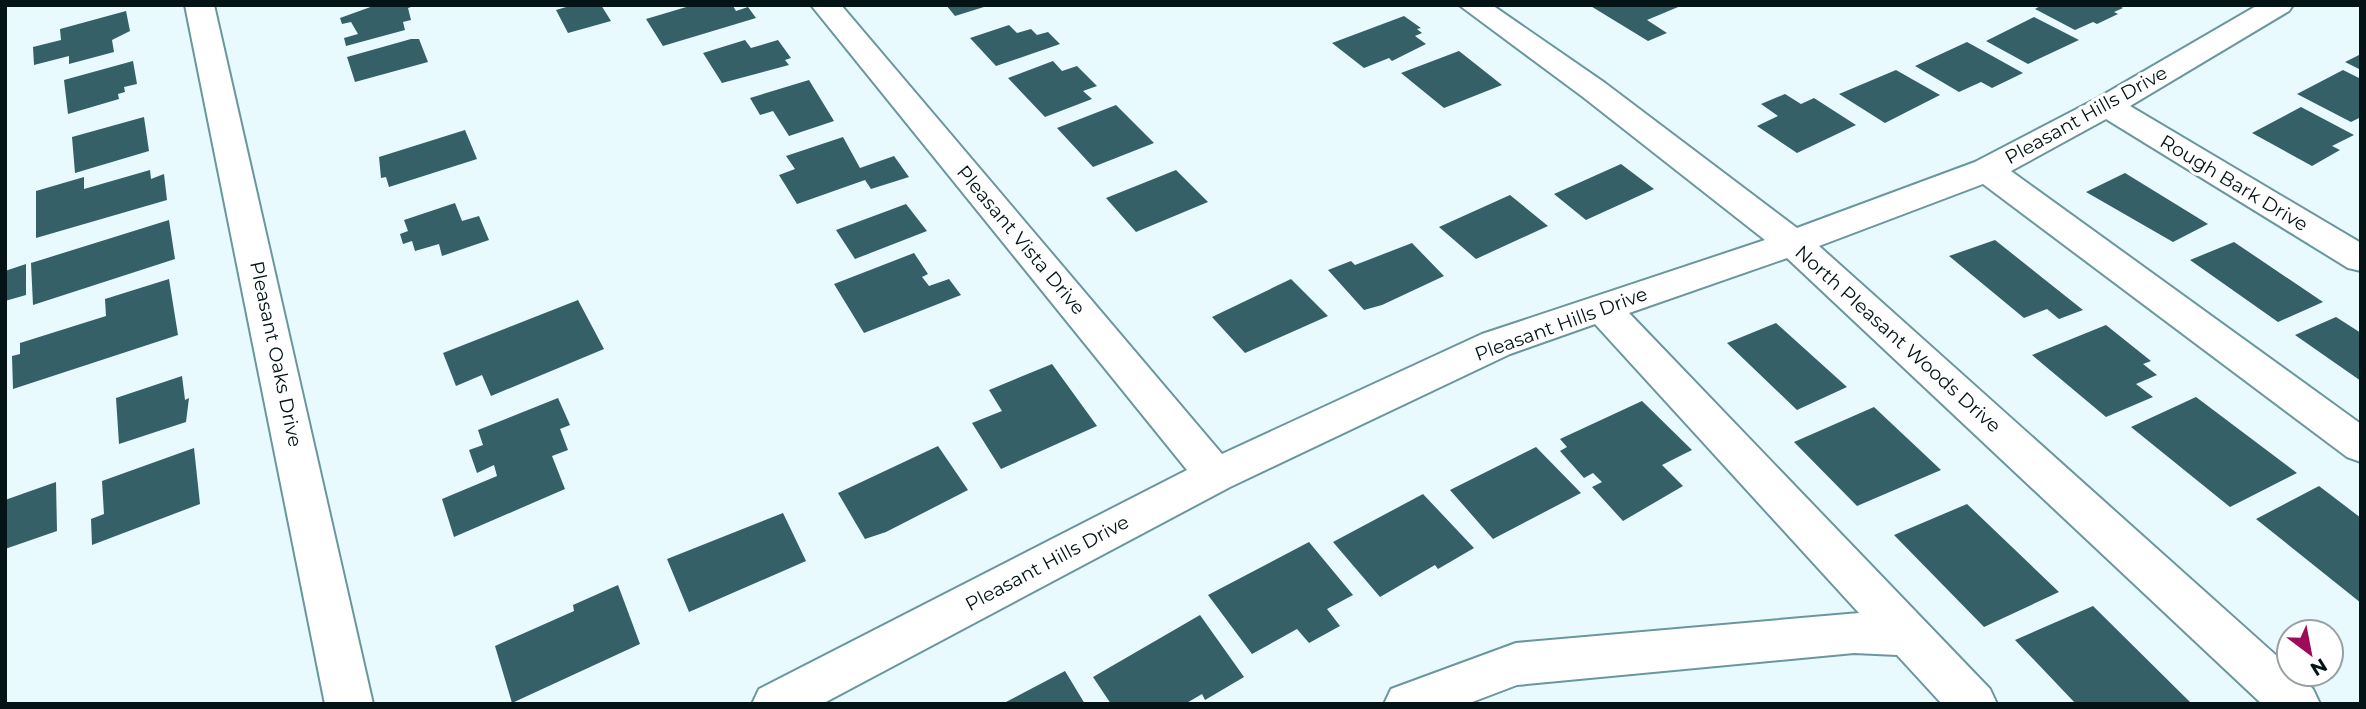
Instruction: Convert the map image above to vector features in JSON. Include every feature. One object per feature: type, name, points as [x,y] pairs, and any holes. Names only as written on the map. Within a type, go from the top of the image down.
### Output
[{"type":"street","name":"Pleasant Oaks Drive","points":[[199,5],[349,704]]},
{"type":"street","name":"Pleasant Vista Drive","points":[[825,5],[1215,475]]},
{"type":"street","name":"North Pleasant Woods Drive","points":[[1473,5],[1594,90],[1793,243],[2296,704]]},
{"type":"street","name":"Pleasant Hills Drive","points":[[776,704],[1215,475],[1496,344],[1793,243],[1987,170],[2107,106],[2279,5]]},
{"type":"street","name":"Rough Bark Drive","points":[[2107,106],[2361,259]]},
{"type":"street","points":[[1987,170],[2361,446]]},
{"type":"street","points":[[1602,308],[1973,704]]},
{"type":"street","points":[[1408,704],[1516,664],[1854,633],[1908,635]]},
{"type":"building","points":[[376,5],[414,6],[408,8],[411,20],[403,22],[405,30],[346,46],[344,38],[358,34],[351,22],[342,24],[340,18]]},
{"type":"building","points":[[573,5],[601,5],[611,21],[568,33],[556,10]]},
{"type":"building","points":[[693,5],[733,6],[736,11],[748,7],[756,18],[663,46],[646,19]]},
{"type":"building","points":[[946,5],[987,5],[987,6],[955,16]]},
{"type":"building","points":[[1589,5],[1683,5],[1647,20],[1667,33],[1648,41]]},
{"type":"building","points":[[2042,5],[2118,5],[2123,8],[2114,12],[2118,14],[2097,24],[2093,22],[2075,30],[2035,9]]},
{"type":"building","points":[[126,11],[130,31],[112,40],[114,52],[69,64],[69,56],[34,65],[33,47],[61,40],[60,29]]},
{"type":"building","points":[[1404,16],[1421,28],[1417,29],[1422,33],[1415,36],[1426,44],[1392,61],[1389,58],[1364,68],[1332,43]]},
{"type":"building","points":[[2034,17],[2079,40],[2028,64],[1986,41]]},
{"type":"building","points":[[1009,25],[1017,33],[1031,29],[1037,35],[1048,32],[1060,44],[996,66],[970,38]]},
{"type":"building","points":[[419,39],[428,62],[355,82],[347,57]]},
{"type":"building","points":[[745,40],[751,48],[778,40],[791,58],[785,60],[789,65],[722,83],[703,53]]},
{"type":"building","points":[[1967,42],[2023,73],[1992,88],[1981,82],[1959,92],[1915,66]]},
{"type":"building","points":[[1459,51],[1502,85],[1444,108],[1401,73]]},
{"type":"building","points":[[2361,54],[2361,70],[2345,62]]},
{"type":"building","points":[[133,61],[137,84],[124,87],[125,92],[118,94],[119,99],[68,114],[64,80]]},
{"type":"building","points":[[1053,61],[1062,71],[1077,66],[1097,86],[1083,91],[1092,99],[1045,117],[1008,78]]},
{"type":"building","points":[[1896,70],[1940,95],[1885,123],[1839,94]]},
{"type":"building","points":[[2343,70],[2361,79],[2361,117],[2351,122],[2297,94]]},
{"type":"building","points":[[809,80],[834,121],[789,136],[773,111],[760,115],[750,98]]},
{"type":"building","points":[[1785,94],[1801,104],[1814,98],[1856,125],[1797,153],[1757,126],[1778,116],[1761,104]]},
{"type":"building","points":[[1116,105],[1154,143],[1093,167],[1057,128]]},
{"type":"building","points":[[2301,107],[2354,135],[2332,146],[2340,150],[2312,166],[2252,133]]},
{"type":"building","points":[[144,117],[149,151],[75,173],[72,137]]},
{"type":"building","points":[[465,130],[477,159],[389,187],[386,177],[381,178],[379,157]]},
{"type":"building","points":[[843,137],[860,168],[894,156],[909,177],[871,189],[865,180],[797,204],[779,175],[795,169],[786,156]]},
{"type":"building","points":[[1621,164],[1654,189],[1586,220],[1554,194]]},
{"type":"building","points":[[150,170],[151,179],[164,174],[167,200],[36,238],[36,191],[84,177],[84,189]]},
{"type":"building","points":[[1176,170],[1208,202],[1136,232],[1106,198]]},
{"type":"building","points":[[2125,173],[2208,224],[2173,242],[2086,192]]},
{"type":"building","points":[[1510,195],[1548,226],[1476,259],[1439,227]]},
{"type":"building","points":[[455,203],[462,221],[479,216],[489,240],[442,256],[439,244],[415,251],[412,241],[403,244],[400,234],[408,231],[404,220]]},
{"type":"building","points":[[906,204],[927,231],[855,259],[836,230]]},
{"type":"building","points":[[169,220],[175,259],[33,305],[31,263]]},
{"type":"building","points":[[1995,240],[2083,310],[2059,319],[2047,309],[2024,318],[1949,256]]},
{"type":"building","points":[[2234,242],[2323,302],[2278,322],[2190,260]]},
{"type":"building","points":[[1412,243],[1444,276],[1382,305],[1364,310],[1328,270],[1351,261],[1355,265]]},
{"type":"building","points":[[914,253],[928,274],[922,277],[929,286],[949,279],[961,295],[864,333],[834,284]]},
{"type":"building","points":[[26,264],[26,295],[5,301],[5,271]]},
{"type":"building","points":[[169,279],[178,335],[13,389],[12,356],[20,354],[20,343],[106,316],[105,299]]},
{"type":"building","points":[[1291,279],[1328,316],[1245,353],[1212,317]]},
{"type":"building","points":[[578,300],[604,349],[491,396],[482,375],[456,386],[443,353]]},
{"type":"building","points":[[2336,317],[2361,333],[2361,381],[2295,335]]},
{"type":"building","points":[[1776,323],[1847,387],[1797,410],[1727,343]]},
{"type":"building","points":[[2106,325],[2151,361],[2143,364],[2157,375],[2136,384],[2153,397],[2106,417],[2032,355]]},
{"type":"building","points":[[1052,364],[1097,426],[1001,469],[972,423],[1002,411],[989,390]]},
{"type":"building","points":[[182,376],[185,400],[189,398],[186,422],[119,444],[116,398]]},
{"type":"building","points":[[2196,397],[2297,473],[2230,507],[2131,427]]},
{"type":"building","points":[[558,398],[570,425],[560,429],[568,450],[552,456],[565,489],[454,537],[442,499],[497,476],[494,465],[477,473],[469,450],[483,445],[478,430]]},
{"type":"building","points":[[1642,401],[1692,450],[1662,465],[1683,486],[1623,521],[1592,487],[1602,482],[1593,473],[1584,478],[1560,451],[1567,447],[1560,439]]},
{"type":"building","points":[[1874,407],[1941,470],[1857,506],[1794,442]]},
{"type":"building","points":[[938,446],[968,490],[886,532],[865,539],[838,493]]},
{"type":"building","points":[[1536,447],[1581,493],[1493,539],[1450,490]]},
{"type":"building","points":[[194,448],[200,504],[92,545],[91,519],[104,514],[102,481]]},
{"type":"building","points":[[56,482],[57,531],[5,549],[5,500]]},
{"type":"building","points":[[2319,486],[2361,518],[2361,603],[2256,519]]},
{"type":"building","points":[[1423,494],[1474,548],[1438,569],[1435,565],[1380,597],[1333,542]]},
{"type":"building","points":[[1967,504],[2059,592],[1984,627],[1894,535]]},
{"type":"building","points":[[783,513],[806,561],[689,612],[667,559]]},
{"type":"building","points":[[1309,542],[1353,595],[1327,609],[1340,626],[1309,643],[1297,629],[1252,654],[1208,595]]},
{"type":"building","points":[[618,585],[640,644],[512,703],[495,646],[574,611],[573,605]]},
{"type":"building","points":[[2093,606],[2192,704],[2076,704],[2015,640]]},
{"type":"building","points":[[1200,615],[1244,677],[1205,700],[1202,694],[1185,704],[1111,704],[1093,677]]},
{"type":"building","points":[[1065,671],[1085,704],[1002,704],[1025,692]]}]
